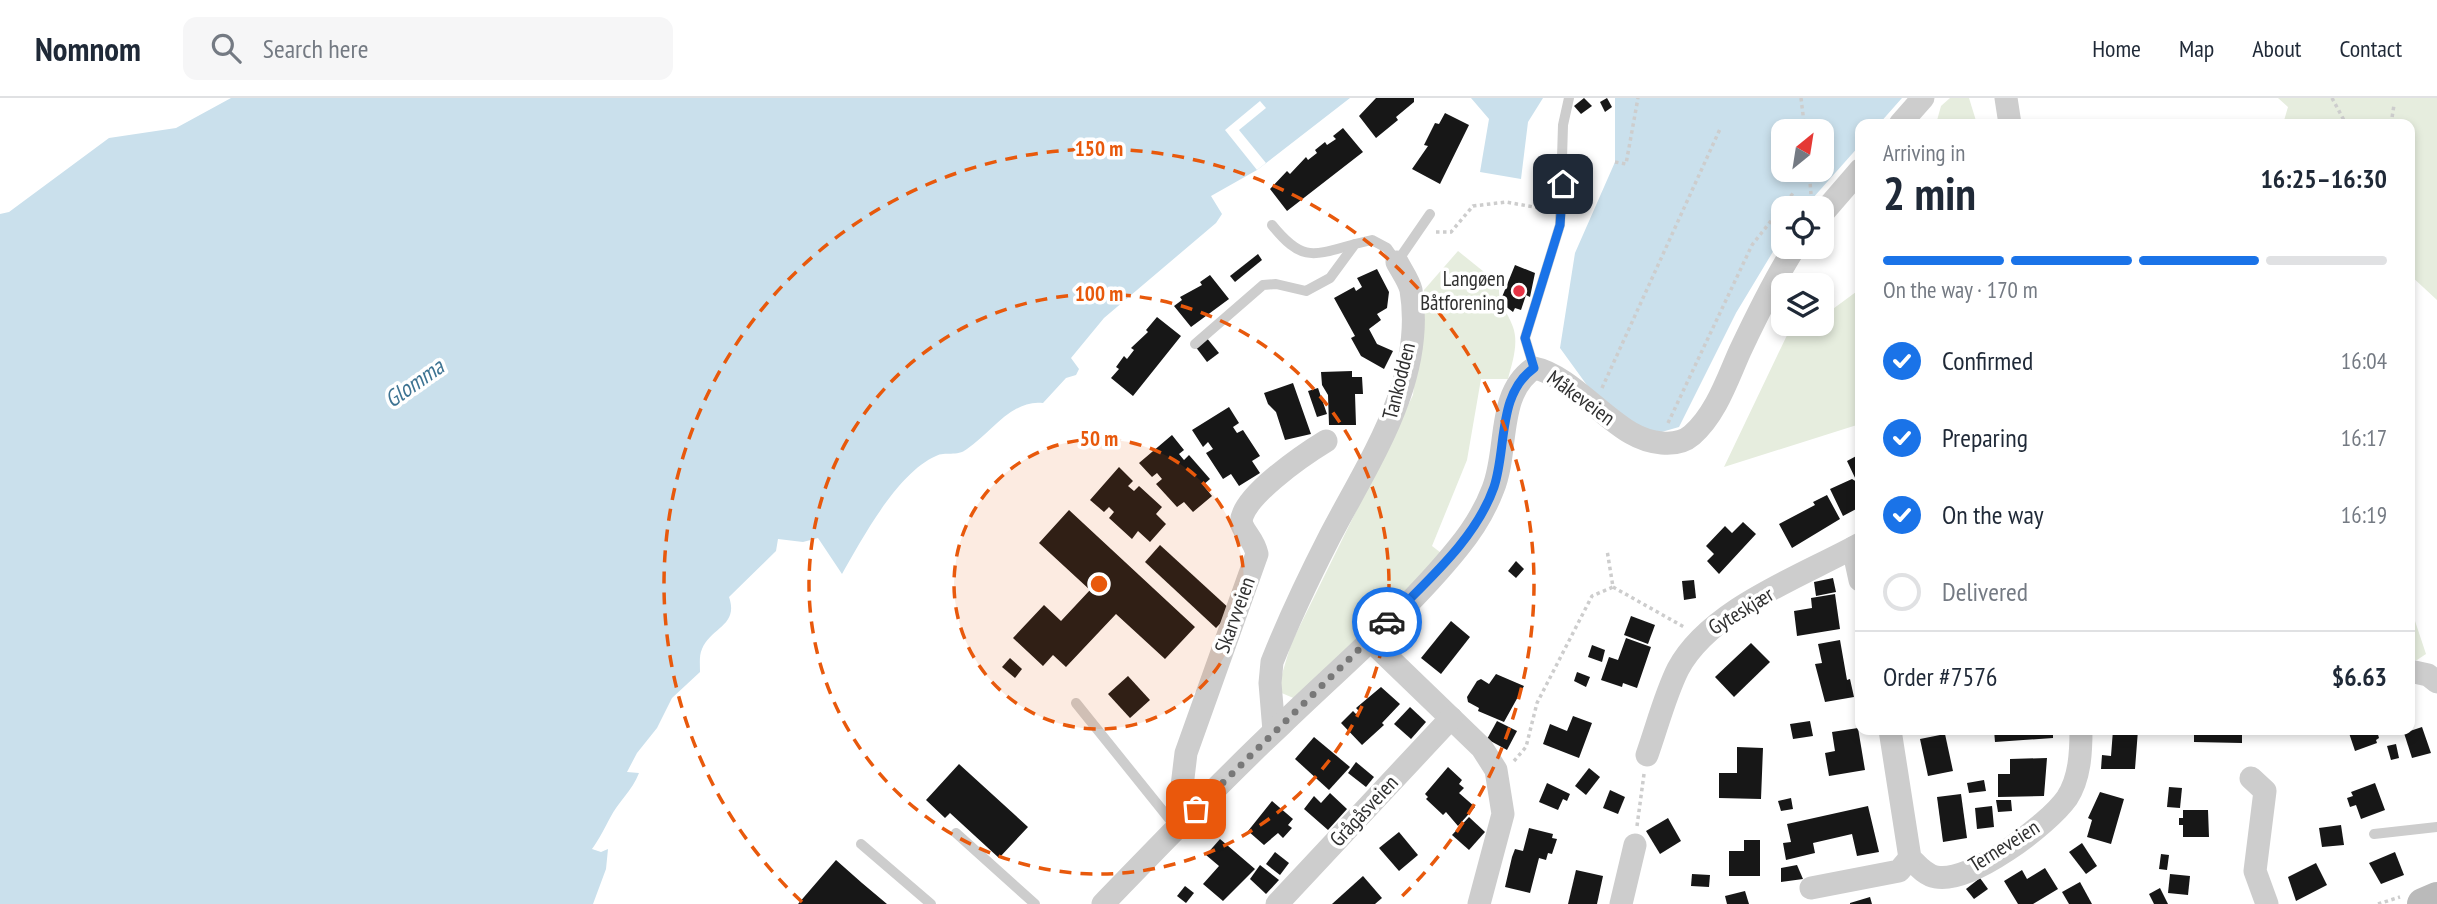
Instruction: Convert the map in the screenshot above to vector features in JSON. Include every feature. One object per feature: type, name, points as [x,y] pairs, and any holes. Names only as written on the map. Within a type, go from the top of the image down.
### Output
[{"type":"main road","points":[[2423,904],[2437,898]]},
{"type":"street","points":[[1904,119],[1923,98]]},
{"type":"street","points":[[2006,98],[2009,119]]},
{"type":"street","points":[[1830,196],[1855,174]]},
{"type":"street","name":"Måkeveien","points":[[1103,904],[1274,731],[1370,640],[1458,549],[1477,521],[1494,488],[1510,400],[1519,379],[1534,368],[1549,371],[1611,421],[1644,440],[1665,444],[1690,437],[1714,408],[1769,290],[1788,259]]},
{"type":"street","name":"Tankodden","points":[[1274,731],[1270,683],[1272,662],[1330,536],[1385,435],[1404,381],[1411,350],[1411,289],[1397,262]]},
{"type":"street","name":"Skarvveien","points":[[1177,828],[1186,753],[1257,554],[1253,539],[1242,524],[1242,514],[1249,503],[1295,459],[1326,441]]},
{"type":"street","name":"Gyteskjær","points":[[1647,755],[1678,670],[1701,635],[1728,615],[1855,547]]},
{"type":"street","points":[[1370,640],[1482,748],[1496,770],[1503,814],[1479,904]]},
{"type":"street","points":[[2415,672],[2428,675],[2437,682]]},
{"type":"street","name":"Grågåsveien","points":[[1277,904],[1451,718]]},
{"type":"street","points":[[1811,888],[1899,871],[1910,858],[1891,735]]},
{"type":"street","name":"Terneveien","points":[[1910,858],[1922,871],[1938,878],[1971,871],[2027,836],[2056,811],[2074,784],[2080,735]]},
{"type":"street","points":[[2250,778],[2265,791],[2255,871],[2267,904]]},
{"type":"street","points":[[1620,904],[1635,845]]},
{"type":"lane","points":[[1534,368],[1525,338],[1560,225],[1563,125],[1569,98]]},
{"type":"lane","points":[[1397,262],[1430,214]]},
{"type":"lane","points":[[1272,225],[1289,246],[1306,254],[1320,254],[1355,244]]},
{"type":"lane","name":"Tankodden","points":[[1355,244],[1373,240],[1387,248],[1397,262]]},
{"type":"lane","points":[[1195,344],[1264,285],[1276,284],[1306,290],[1330,278],[1355,244]]},
{"type":"lane","points":[[1076,703],[1177,828]]},
{"type":"lane","points":[[2374,834],[2437,827]]},
{"type":"lane","points":[[956,833],[1035,904]]},
{"type":"lane","points":[[861,844],[931,904]]},
{"type":"path","points":[[1615,162],[1626,164],[1638,98]]},
{"type":"path","points":[[1801,98],[1804,119]]},
{"type":"path","points":[[2332,98],[2343,119]]},
{"type":"path","points":[[2393,119],[2394,105]]},
{"type":"path","points":[[1597,399],[1720,129]]},
{"type":"path","points":[[1418,231],[1451,233],[1473,206],[1506,202],[1561,212]]},
{"type":"path","points":[[1664,431],[1752,246],[1771,222]]},
{"type":"path","points":[[1607,550],[1613,587],[1660,617],[1701,635]]},
{"type":"path","points":[[1513,763],[1526,747],[1537,702],[1592,596],[1613,587]]},
{"type":"path","points":[[1635,845],[1647,755]]},
{"type":"green space","points":[[1950,98],[1969,98],[1975,119],[1937,119],[1941,106]]},
{"type":"green space","points":[[2278,98],[2437,98],[2437,300],[2415,280],[2415,119],[2284,119],[2288,107]]},
{"type":"green space","points":[[1458,251],[1499,284],[1501,303],[1515,333],[1515,347],[1508,379],[1481,379],[1467,460],[1432,546],[1445,556],[1298,700],[1277,691],[1291,644],[1413,395],[1424,290]]},
{"type":"green space","points":[[1855,293],[1855,426],[1724,467],[1787,336],[1834,336],[1834,308]]},
{"type":"green space","points":[[2415,621],[2426,654],[2415,660]]},
{"type":"water","name":"Glomma","points":[[231,98],[1350,98],[1257,170],[1211,196],[1222,214],[1216,223],[1104,318],[1071,358],[1079,369],[1076,375],[1066,378],[1043,403],[1021,406],[1002,418],[963,451],[936,456],[908,477],[882,508],[842,574],[818,538],[803,542],[778,539],[776,551],[729,597],[730,614],[702,649],[700,672],[672,698],[657,728],[637,753],[627,772],[639,773],[592,849],[601,852],[608,849],[606,869],[593,904],[0,904],[0,214],[9,212],[109,138],[176,128]]},
{"type":"water","points":[[1471,98],[1543,98],[1528,122],[1521,179],[1480,172],[1489,119]]},
{"type":"water","points":[[1615,98],[1902,98],[1883,119],[1855,119],[1855,151],[1834,174],[1834,119],[1771,119],[1771,182],[1827,182],[1815,196],[1771,196],[1771,255],[1736,313],[1679,427],[1651,435],[1597,399],[1560,348],[1575,253],[1615,162]]},
{"type":"pier","points":[[1260,101],[1266,108],[1239,130],[1266,163],[1257,170],[1225,130]]},
{"type":"building","points":[[1376,98],[1414,98],[1414,102],[1376,138],[1359,116]]},
{"type":"building","points":[[1584,98],[1592,106],[1581,114],[1574,106]]},
{"type":"building","points":[[1607,98],[1612,107],[1605,112],[1600,102]]},
{"type":"building","points":[[1445,113],[1469,125],[1440,184],[1412,169],[1428,146],[1424,145],[1435,123],[1439,124]]},
{"type":"building","points":[[1343,128],[1363,152],[1287,211],[1270,189],[1287,171],[1290,174],[1306,157],[1308,160],[1317,153],[1315,150],[1325,142],[1327,145],[1336,139],[1333,136]]},
{"type":"building","points":[[1258,254],[1262,260],[1235,282],[1230,276]]},
{"type":"building","name":"Langøen Båtforening","points":[[1515,265],[1535,273],[1530,297],[1526,295],[1521,310],[1515,308],[1513,312],[1500,302]]},
{"type":"building","points":[[1377,269],[1389,292],[1387,308],[1377,314],[1381,320],[1369,329],[1377,344],[1393,351],[1384,369],[1361,356],[1351,338],[1355,336],[1334,298],[1354,287],[1356,291],[1362,287],[1357,278]]},
{"type":"building","points":[[1210,275],[1229,299],[1191,327],[1174,306],[1182,300],[1180,297],[1202,285],[1200,282]]},
{"type":"building","points":[[1157,317],[1181,336],[1133,396],[1111,378],[1119,369],[1116,367],[1124,356],[1127,359],[1134,350],[1131,348],[1148,332],[1146,330]]},
{"type":"building","points":[[1206,337],[1219,353],[1207,362],[1195,346]]},
{"type":"building","points":[[1352,371],[1352,377],[1362,377],[1363,394],[1355,394],[1356,425],[1329,425],[1328,395],[1322,385],[1321,372]]},
{"type":"building","points":[[1293,383],[1311,434],[1285,440],[1276,412],[1268,404],[1264,393]]},
{"type":"building","points":[[1318,388],[1327,414],[1317,417],[1308,391]]},
{"type":"building","points":[[1229,407],[1239,423],[1233,427],[1237,433],[1243,430],[1260,456],[1252,461],[1260,473],[1239,486],[1231,474],[1223,479],[1206,453],[1213,449],[1208,442],[1203,447],[1192,430]]},
{"type":"building","points":[[1172,435],[1184,450],[1179,454],[1184,460],[1189,455],[1210,479],[1203,485],[1212,496],[1193,512],[1184,502],[1177,507],[1156,484],[1162,479],[1157,473],[1152,477],[1139,463]]},
{"type":"building","points":[[1855,457],[1855,478],[1847,461]]},
{"type":"building","points":[[1119,467],[1133,481],[1128,486],[1134,491],[1139,486],[1162,507],[1156,514],[1166,524],[1150,542],[1138,531],[1132,539],[1109,518],[1114,512],[1109,507],[1104,512],[1090,500]]},
{"type":"building","points":[[1852,479],[1855,481],[1855,510],[1843,516],[1830,489]]},
{"type":"building","points":[[1827,495],[1840,519],[1792,548],[1779,524],[1815,505],[1813,502]]},
{"type":"building","points":[[1069,510],[1195,627],[1165,659],[1116,614],[1066,667],[1053,655],[1043,666],[1013,638],[1044,605],[1061,621],[1090,590],[1039,543]]},
{"type":"building","points":[[1743,522],[1756,534],[1719,574],[1707,561],[1714,554],[1706,546],[1725,526],[1732,533]]},
{"type":"building","points":[[1160,545],[1232,611],[1216,628],[1145,562]]},
{"type":"building","points":[[1516,561],[1524,569],[1516,578],[1508,571]]},
{"type":"building","points":[[1833,578],[1836,592],[1816,596],[1814,582]]},
{"type":"building","points":[[1694,580],[1696,598],[1684,600],[1682,581]]},
{"type":"building","points":[[1835,594],[1840,629],[1797,636],[1794,611],[1812,608],[1811,598]]},
{"type":"building","points":[[1631,616],[1655,625],[1648,644],[1624,635]]},
{"type":"building","points":[[1451,621],[1470,637],[1441,674],[1421,658]]},
{"type":"building","points":[[1626,638],[1651,647],[1637,688],[1623,683],[1622,687],[1601,680],[1609,657],[1618,660]]},
{"type":"building","points":[[1840,640],[1847,680],[1850,679],[1854,697],[1825,702],[1815,664],[1822,663],[1818,644]]},
{"type":"building","points":[[1751,643],[1770,662],[1734,697],[1715,677]]},
{"type":"building","points":[[1592,645],[1605,650],[1602,662],[1588,657]]},
{"type":"building","points":[[1010,658],[1022,669],[1015,678],[1002,667]]},
{"type":"building","points":[[1577,672],[1590,677],[1586,687],[1574,681]]},
{"type":"building","points":[[1496,674],[1524,686],[1504,722],[1478,711],[1479,708],[1468,702],[1467,697],[1477,681],[1481,679],[1489,684]]},
{"type":"building","points":[[1128,676],[1150,700],[1130,718],[1108,694]]},
{"type":"building","points":[[1381,687],[1400,704],[1382,723],[1384,725],[1362,745],[1341,723],[1353,711],[1356,714],[1359,711],[1356,708]]},
{"type":"building","points":[[1410,707],[1426,722],[1411,739],[1394,724]]},
{"type":"building","points":[[1573,716],[1592,723],[1579,758],[1543,744],[1550,724],[1567,731]]},
{"type":"building","points":[[1497,721],[1517,731],[1507,750],[1487,739]]},
{"type":"building","points":[[1810,721],[1813,736],[1793,739],[1790,724]]},
{"type":"building","points":[[2422,727],[2431,753],[2412,758],[2405,735],[2415,735],[2415,729]]},
{"type":"building","points":[[1855,728],[1855,735],[1859,735],[1865,770],[1829,776],[1825,753],[1835,751],[1832,732]]},
{"type":"building","points":[[1945,735],[1953,771],[1928,776],[1920,739]]},
{"type":"building","points":[[1994,735],[2053,735],[2053,738],[1995,742]]},
{"type":"building","points":[[2113,735],[2138,735],[2135,769],[2101,769],[2102,755],[2111,756]]},
{"type":"building","points":[[2194,735],[2242,735],[2242,743],[2194,742]]},
{"type":"building","points":[[2350,735],[2378,735],[2377,743],[2355,751]]},
{"type":"building","points":[[1314,737],[1350,767],[1329,790],[1295,759]]},
{"type":"building","points":[[2396,744],[2399,758],[2391,760],[2387,746]]},
{"type":"building","points":[[1737,747],[1763,748],[1761,799],[1719,798],[1719,773],[1737,773]]},
{"type":"building","points":[[2047,758],[2044,796],[1998,797],[1998,774],[2010,774],[2010,759]]},
{"type":"building","points":[[1356,762],[1374,777],[1366,787],[1348,773]]},
{"type":"building","points":[[959,764],[1028,827],[999,858],[950,813],[945,818],[926,800]]},
{"type":"building","points":[[1448,767],[1462,780],[1459,784],[1464,788],[1459,793],[1475,807],[1458,826],[1446,812],[1443,815],[1426,799],[1428,797],[1425,794]]},
{"type":"building","points":[[1589,768],[1600,777],[1586,795],[1575,786]]},
{"type":"building","points":[[1984,780],[1986,791],[1969,793],[1967,783]]},
{"type":"building","points":[[1547,783],[1570,794],[1567,801],[1563,799],[1558,810],[1539,802]]},
{"type":"building","points":[[2375,783],[2385,810],[2361,819],[2356,805],[2350,807],[2347,798],[2353,796],[2351,792]]},
{"type":"building","points":[[2169,787],[2182,788],[2180,808],[2167,807]]},
{"type":"building","points":[[1610,790],[1625,797],[1618,814],[1603,808]]},
{"type":"building","points":[[2100,792],[2124,799],[2111,844],[2087,837],[2092,820],[2088,818]]},
{"type":"building","points":[[1330,793],[1347,809],[1328,830],[1304,809],[1314,796],[1321,803]]},
{"type":"building","points":[[1961,794],[1967,838],[1943,842],[1937,797]]},
{"type":"building","points":[[1791,798],[1793,809],[1781,811],[1778,801]]},
{"type":"building","points":[[1996,800],[2011,800],[2012,811],[1998,812]]},
{"type":"building","points":[[1272,801],[1293,819],[1288,825],[1292,828],[1283,838],[1278,833],[1264,845],[1248,831]]},
{"type":"building","points":[[1868,806],[1879,852],[1857,856],[1852,834],[1813,843],[1815,853],[1786,860],[1783,843],[1791,842],[1787,824]]},
{"type":"building","points":[[1992,806],[1994,827],[1977,829],[1975,808]]},
{"type":"building","points":[[2183,810],[2208,810],[2209,837],[2183,837],[2183,825],[2179,825],[2179,818],[2183,818]]},
{"type":"building","points":[[1469,817],[1485,832],[1469,850],[1452,835]]},
{"type":"building","points":[[1668,818],[1681,841],[1660,854],[1646,831]]},
{"type":"building","points":[[2341,825],[2344,845],[2322,847],[2319,828]]},
{"type":"building","points":[[1529,828],[1553,834],[1552,838],[1557,839],[1552,854],[1548,853],[1546,860],[1539,858],[1530,893],[1505,887],[1515,849],[1523,851]]},
{"type":"building","points":[[1399,832],[1418,855],[1399,871],[1379,848]]},
{"type":"building","points":[[1220,839],[1255,869],[1223,901],[1203,884],[1219,866],[1206,855]]},
{"type":"building","points":[[1744,840],[1760,840],[1760,876],[1729,876],[1729,851],[1744,851]]},
{"type":"building","points":[[2082,843],[2097,866],[2086,874],[2069,852]]},
{"type":"building","points":[[1275,852],[1289,863],[1280,875],[1266,864]]},
{"type":"building","points":[[2395,852],[2404,875],[2381,884],[2369,863]]},
{"type":"building","points":[[2161,854],[2169,855],[2167,870],[2159,869]]},
{"type":"building","points":[[836,860],[862,883],[887,904],[798,904]]},
{"type":"building","points":[[2316,863],[2327,885],[2296,901],[2288,877]]},
{"type":"building","points":[[1260,865],[1279,880],[1266,894],[1250,879]]},
{"type":"building","points":[[1797,865],[1803,879],[1781,882],[1781,868]]},
{"type":"building","points":[[2045,868],[2058,889],[2033,904],[2018,904],[2004,881],[2022,870],[2027,879]]},
{"type":"building","points":[[1576,870],[1603,876],[1597,904],[1568,904]]},
{"type":"building","points":[[1692,874],[1710,875],[1709,887],[1691,886]]},
{"type":"building","points":[[2170,874],[2190,876],[2188,895],[2168,893]]},
{"type":"building","points":[[1363,876],[1382,898],[1375,904],[1332,904]]},
{"type":"building","points":[[1980,878],[1988,889],[1974,899],[1966,889]]},
{"type":"building","points":[[2080,882],[2092,904],[2069,904],[2062,892]]},
{"type":"building","points":[[1185,886],[1194,893],[1186,903],[1177,896]]},
{"type":"building","points":[[2160,888],[2168,904],[2154,904],[2149,894]]},
{"type":"building","points":[[1745,891],[1749,904],[1727,904],[1725,896]]},
{"type":"building","points":[[1870,897],[1872,904],[1850,904],[1850,903]]},
{"type":"way so far","points":[[1196,809],[1387,622]]},
{"type":"place","name":"Langøen Båtforening","points":[[1519,291]]},
{"type":"route","points":[[1387,622],[1458,549],[1477,521],[1494,488],[1510,400],[1519,379],[1534,368],[1525,338],[1560,225],[1563,184]]}]
